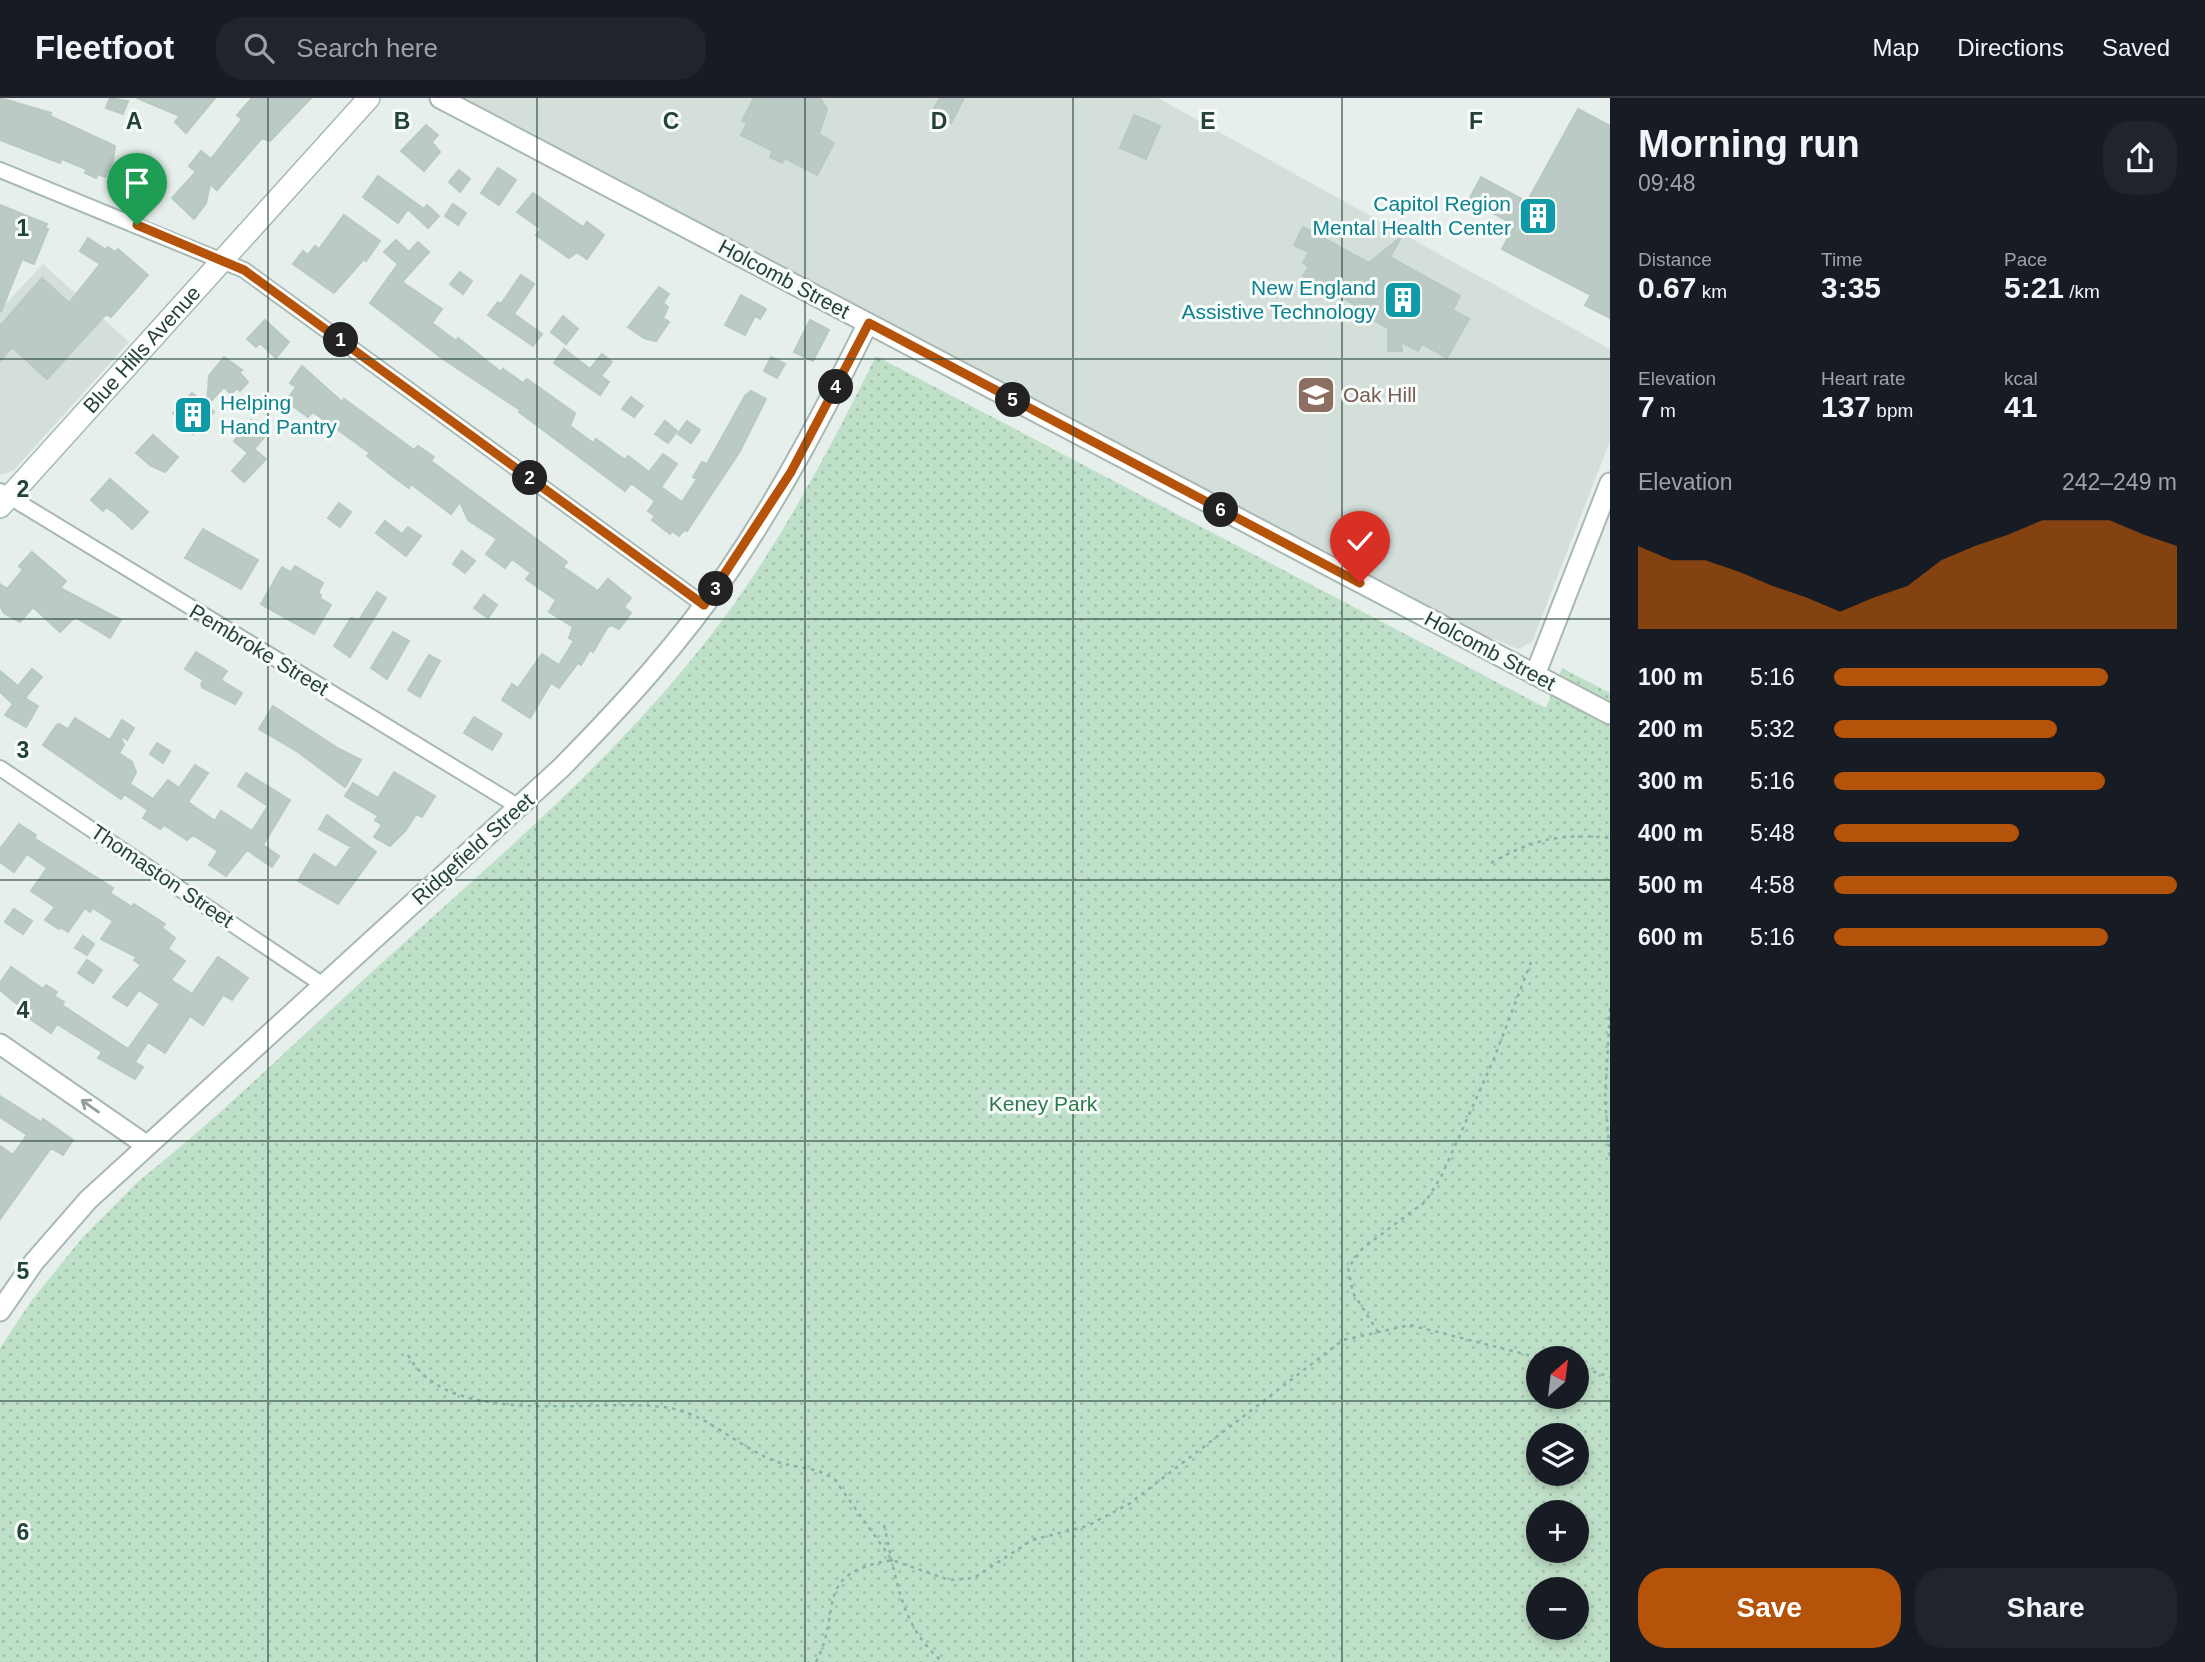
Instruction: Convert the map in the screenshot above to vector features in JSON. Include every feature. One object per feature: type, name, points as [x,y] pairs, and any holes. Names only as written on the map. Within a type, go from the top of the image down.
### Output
[{"type":"main road","name":"Blue Hills Avenue","points":[[3,499],[224,260],[369,98]]},
{"type":"street","name":"Holcomb Street","points":[[440,98],[1610,715]]},
{"type":"street","points":[[0,170],[244,270],[704,605]]},
{"type":"street","name":"Ridgefield Street","points":[[0,1311],[61,1230],[146,1145],[519,807],[620,708],[704,605],[791,472],[869,323]]},
{"type":"street","points":[[1535,675],[1610,483]]},
{"type":"street","name":"Pembroke Street","points":[[3,499],[519,807]]},
{"type":"street","name":"Thomaston Street","points":[[0,768],[323,985]]},
{"type":"street","points":[[0,1044],[146,1145]]},
{"type":"path","points":[[1491,863],[1522,845],[1552,837],[1610,838]]},
{"type":"path","points":[[1378,1332],[1353,1293],[1348,1268],[1363,1248],[1426,1201],[1460,1138],[1531,962]]},
{"type":"path","points":[[1610,1008],[1605,1098],[1610,1157]]},
{"type":"path","points":[[408,1354],[424,1375],[458,1394],[517,1406],[559,1409],[646,1405],[673,1409],[771,1460],[826,1472],[835,1480],[892,1559],[949,1580],[974,1578],[1032,1540],[1087,1526],[1129,1504],[1343,1340],[1410,1325],[1526,1354]]},
{"type":"path","points":[[1589,1370],[1610,1377]]},
{"type":"path","points":[[884,1525],[899,1597],[913,1630],[943,1662]]},
{"type":"path","points":[[816,1662],[824,1647],[834,1591],[846,1575],[892,1559]]},
{"type":"shaded area","name":"Oak Hill","points":[[460,98],[1158,98],[1610,349],[1610,441],[1532,642],[1518,649],[1456,623]]},
{"type":"shaded area","points":[[43,264],[129,342],[14,470],[0,475],[0,310]]},
{"type":"green space","name":"Keney Park","points":[[876,356],[1546,708],[1562,668],[1610,693],[1610,1662],[0,1662],[0,1348],[32,1300],[83,1237],[140,1180],[229,1104],[503,854],[628,732],[667,689],[729,610],[776,541],[818,468]]},
{"type":"building","points":[[0,98],[51,113],[50,116],[115,146],[113,161],[105,177],[98,174],[96,178],[85,173],[86,169],[62,159],[60,163],[0,140]]},
{"type":"building","points":[[110,98],[128,101],[123,114],[106,108]]},
{"type":"building","points":[[137,98],[215,98],[186,133],[175,122],[180,116]]},
{"type":"building","points":[[252,98],[311,98],[270,141],[262,138],[217,190],[210,184],[206,203],[194,219],[172,198],[196,172],[189,166],[201,151],[211,159],[242,119],[237,115]]},
{"type":"building","points":[[754,98],[820,98],[827,109],[819,134],[834,143],[817,175],[785,158],[782,163],[770,157],[773,151],[741,135],[747,123],[742,121]]},
{"type":"building","points":[[940,98],[964,98],[951,123],[932,112]]},
{"type":"building","name":"Capitol Region Mental Health Center","points":[[1578,109],[1610,126],[1610,318],[1585,305],[1591,295],[1502,249],[1515,225],[1469,200],[1481,177],[1527,202]]},
{"type":"building","points":[[1134,115],[1160,126],[1146,159],[1120,148]]},
{"type":"building","points":[[426,125],[438,135],[432,142],[440,152],[424,171],[401,151]]},
{"type":"building","points":[[498,168],[516,180],[499,205],[481,193]]},
{"type":"building","points":[[459,170],[470,179],[460,192],[449,182]]},
{"type":"building","points":[[378,176],[424,209],[427,205],[439,216],[428,228],[408,209],[398,223],[363,197]]},
{"type":"building","points":[[533,193],[583,227],[587,222],[604,235],[587,259],[577,252],[569,258],[536,235],[541,229],[517,212]]},
{"type":"building","points":[[453,204],[466,213],[458,225],[445,216]]},
{"type":"building","points":[[0,205],[47,224],[45,228],[48,229],[34,264],[22,259],[1,312]]},
{"type":"building","points":[[344,215],[380,241],[366,261],[364,259],[334,293],[293,264],[303,251],[308,255],[315,246],[319,249]]},
{"type":"building","name":"New England Assistive Technology","points":[[1303,227],[1369,263],[1401,237],[1390,257],[1460,296],[1453,310],[1469,319],[1447,358],[1422,344],[1418,351],[1401,342],[1402,351],[1388,351],[1388,328],[1366,316],[1368,312],[1303,276],[1309,267],[1303,263],[1309,252],[1294,245]]},
{"type":"building","points":[[88,238],[106,250],[108,247],[115,252],[118,249],[148,275],[111,317],[106,314],[47,379],[12,347],[0,361],[0,326],[42,278],[69,303],[100,264],[80,251]]},
{"type":"building","points":[[396,240],[409,252],[418,242],[429,252],[402,282],[442,309],[432,323],[456,341],[458,338],[501,372],[503,369],[523,383],[527,379],[575,413],[570,426],[593,443],[596,439],[625,460],[628,456],[649,472],[663,454],[677,464],[661,487],[682,502],[697,479],[693,477],[702,462],[707,464],[745,396],[751,391],[766,399],[740,451],[687,531],[684,530],[679,536],[672,531],[670,534],[652,520],[655,516],[648,511],[655,501],[631,483],[625,491],[519,412],[520,410],[443,359],[370,303],[398,264],[384,252]]},
{"type":"building","points":[[460,272],[472,281],[463,294],[450,284]]},
{"type":"building","points":[[521,275],[534,284],[514,314],[542,334],[533,346],[488,315],[498,302],[501,304]]},
{"type":"building","points":[[659,287],[669,294],[663,303],[668,307],[663,318],[669,322],[656,341],[644,338],[628,327]]},
{"type":"building","points":[[741,295],[766,309],[760,319],[755,316],[745,335],[725,325]]},
{"type":"building","points":[[563,316],[578,329],[566,344],[551,332]]},
{"type":"building","points":[[265,320],[289,342],[276,358],[260,343],[256,347],[247,339]]},
{"type":"building","points":[[810,320],[829,330],[813,361],[794,352]]},
{"type":"building","points":[[564,349],[590,369],[602,354],[612,362],[601,376],[609,382],[600,395],[554,363]]},
{"type":"building","points":[[224,357],[242,370],[239,372],[248,382],[240,391],[237,388],[231,394],[224,387],[207,405],[209,376]]},
{"type":"building","points":[[771,357],[785,364],[777,378],[764,371]]},
{"type":"building","points":[[302,366],[342,402],[344,399],[414,450],[418,446],[434,457],[431,461],[567,562],[563,567],[598,591],[608,579],[631,598],[624,607],[631,613],[619,629],[611,625],[607,628],[593,652],[590,650],[581,665],[578,663],[559,688],[551,683],[530,718],[502,700],[512,684],[518,688],[542,654],[559,665],[574,641],[569,638],[573,627],[549,612],[556,600],[526,579],[531,573],[512,559],[505,568],[486,554],[497,539],[468,520],[460,502],[451,514],[411,484],[409,488],[395,478],[367,456],[370,453],[313,412],[308,417],[286,401],[296,387],[290,383]]},
{"type":"building","name":"Helping Hand Pantry","points":[[192,393],[214,412],[193,434],[173,413]]},
{"type":"building","points":[[631,397],[643,406],[634,417],[622,409]]},
{"type":"building","points":[[251,420],[266,435],[254,449],[266,459],[244,482],[232,471],[248,453],[234,441]]},
{"type":"building","points":[[665,421],[677,431],[668,443],[655,434]]},
{"type":"building","points":[[687,421],[700,430],[691,443],[678,434]]},
{"type":"building","points":[[153,435],[178,457],[165,472],[151,466],[136,453]]},
{"type":"building","points":[[110,479],[148,512],[132,529],[116,514],[106,507],[103,511],[91,500]]},
{"type":"building","points":[[339,503],[351,512],[340,527],[328,518]]},
{"type":"building","points":[[385,521],[402,534],[408,527],[421,536],[406,556],[376,533]]},
{"type":"building","points":[[203,529],[258,560],[241,589],[185,558]]},
{"type":"building","points":[[462,551],[475,561],[465,573],[453,564]]},
{"type":"building","points":[[32,552],[66,581],[60,588],[121,620],[110,638],[75,617],[60,632],[33,607],[20,622],[4,613],[0,606],[0,584],[7,589],[23,570],[19,566]]},
{"type":"building","points":[[295,566],[323,583],[318,593],[320,598],[331,605],[314,634],[261,604],[282,567],[291,572]]},
{"type":"building","points":[[377,592],[386,598],[350,657],[334,646],[351,618],[359,620]]},
{"type":"building","points":[[484,595],[497,605],[488,618],[474,608]]},
{"type":"building","points":[[393,632],[409,641],[387,679],[371,668]]},
{"type":"building","points":[[196,652],[227,671],[221,680],[242,693],[235,704],[203,688],[203,680],[185,669]]},
{"type":"building","points":[[429,655],[440,661],[420,697],[408,690]]},
{"type":"building","points":[[32,669],[42,677],[25,698],[38,706],[26,727],[5,715],[13,704],[0,692],[0,671],[18,686]]},
{"type":"building","points":[[273,706],[339,749],[361,760],[345,787],[298,752],[259,729]]},
{"type":"building","points":[[474,717],[502,734],[492,750],[464,733]]},
{"type":"building","points":[[75,718],[110,740],[122,720],[134,728],[127,740],[119,734],[124,745],[119,753],[132,762],[136,772],[130,784],[153,799],[168,780],[179,788],[195,765],[208,773],[188,802],[215,821],[221,811],[252,831],[268,806],[238,786],[246,773],[290,800],[263,845],[279,856],[272,867],[247,850],[226,876],[209,865],[218,851],[193,835],[187,840],[164,825],[160,829],[143,818],[148,810],[124,794],[121,799],[43,745],[56,726],[59,724],[68,729]]},
{"type":"building","points":[[157,743],[170,751],[163,763],[150,754]]},
{"type":"building","points":[[394,772],[435,796],[422,817],[416,814],[406,830],[390,846],[374,837],[382,825],[375,820],[378,816],[345,796],[353,783],[378,798]]},
{"type":"building","points":[[327,815],[376,852],[338,904],[298,881],[314,854],[336,868],[351,847],[319,829]]},
{"type":"building","points":[[19,824],[36,835],[34,838],[113,888],[110,893],[132,907],[134,904],[165,924],[162,928],[175,938],[168,949],[185,961],[171,980],[192,994],[218,957],[248,978],[232,1000],[223,995],[203,1025],[190,1016],[165,1053],[148,1042],[135,1062],[143,1067],[135,1079],[98,1058],[102,1052],[57,1024],[51,1033],[27,1017],[29,1014],[0,990],[0,983],[11,967],[43,989],[46,985],[57,992],[54,996],[64,1002],[62,1005],[128,1049],[160,1004],[139,990],[127,1006],[113,997],[141,965],[134,960],[137,957],[101,939],[113,921],[93,908],[90,912],[85,908],[68,932],[45,920],[55,907],[31,891],[47,868],[27,854],[14,872],[0,862],[0,849]]},
{"type":"building","points":[[14,909],[32,921],[23,934],[5,922]]},
{"type":"building","points":[[83,936],[94,944],[87,955],[75,948]]},
{"type":"building","points":[[87,960],[102,970],[93,983],[78,973]]},
{"type":"building","points":[[0,1096],[41,1122],[43,1119],[73,1140],[63,1155],[51,1148],[0,1219],[0,1146],[13,1155],[27,1135],[0,1117]]},
{"type":"place","name":"Capitol Region Mental Health Center","points":[[1538,216]]},
{"type":"place","name":"New England Assistive Technology","points":[[1403,300]]},
{"type":"place","name":"Oak Hill","points":[[1316,395]]},
{"type":"place","name":"Helping Hand Pantry","points":[[193,415]]},
{"type":"route","points":[[137,225],[244,270],[704,605],[729,571],[791,472],[869,323],[1360,583]]}]
